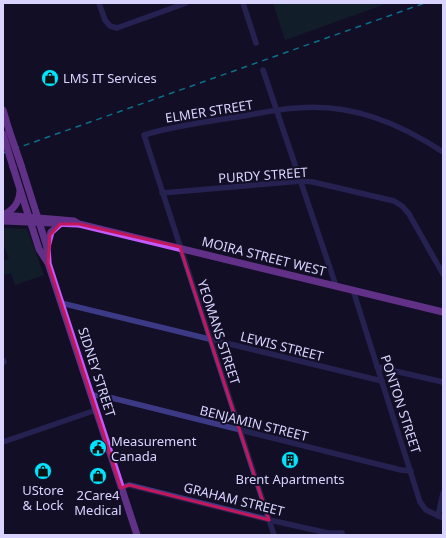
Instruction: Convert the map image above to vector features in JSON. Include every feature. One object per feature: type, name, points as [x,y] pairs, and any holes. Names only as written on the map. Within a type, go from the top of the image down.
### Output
[{"type":"main road","name":"SIDNEY STREET","points":[[3,110],[13,167],[39,249],[48,263],[62,303],[137,535]]},
{"type":"main road","name":"SIDNEY STREET","points":[[6,132],[21,165],[47,247],[48,263]]},
{"type":"main road","points":[[3,215],[11,212],[17,205],[20,189]]},
{"type":"main road","name":"MOIRA STREET WEST","points":[[3,215],[60,224],[79,224],[180,247],[443,312]]},
{"type":"main road","name":"MOIRA STREET WEST","points":[[3,220],[30,219]]},
{"type":"main road","name":"MOIRA STREET WEST","points":[[38,220],[74,221],[79,224]]},
{"type":"main road","points":[[47,247],[52,232],[60,224]]},
{"type":"street","points":[[99,3],[105,20],[110,26],[115,27],[186,3]]},
{"type":"street","points":[[243,3],[256,43]]},
{"type":"street","points":[[263,70],[336,286]]},
{"type":"street","name":"ELMER STREET","points":[[144,135],[168,128],[298,108],[336,108],[356,111],[402,128],[443,152]]},
{"type":"street","name":"YEOMANS STREET","points":[[144,135],[274,535]]},
{"type":"street","name":"PURDY STREET","points":[[162,193],[313,182],[394,200],[409,214],[443,274]]},
{"type":"street","name":"PONTON STREET","points":[[353,290],[420,502],[426,510],[440,517]]},
{"type":"street","name":"LEWIS STREET","points":[[62,303],[382,381]]},
{"type":"street","points":[[378,367],[443,382]]},
{"type":"street","name":"BENJAMIN STREET","points":[[92,395],[104,396],[400,470],[411,471]]},
{"type":"street","points":[[3,442],[96,410]]},
{"type":"street","name":"GRAHAM STREET","points":[[121,488],[129,485],[269,520],[328,533],[342,534]]},
{"type":"street","points":[[440,517],[443,493]]},
{"type":"highlighted area","points":[[60,224],[79,224],[180,247],[269,520],[129,485],[121,488],[48,263],[50,235]]},
{"type":"green space","points":[[273,3],[388,3],[285,40]]},
{"type":"green space","points":[[3,228],[27,229],[44,275],[15,285],[11,273],[3,275],[3,261],[9,259],[3,243]]},
{"type":"railway","points":[[3,153],[425,3]]},
{"type":"place","name":"LMS IT Services","points":[[50,78]]},
{"type":"place","name":"Measurement Canada","points":[[98,448]]},
{"type":"place","name":"Brent Apartments","points":[[290,460]]},
{"type":"place","name":"UStore & Lock","points":[[43,471]]},
{"type":"place","name":"2Care4 Medical","points":[[98,476]]}]
